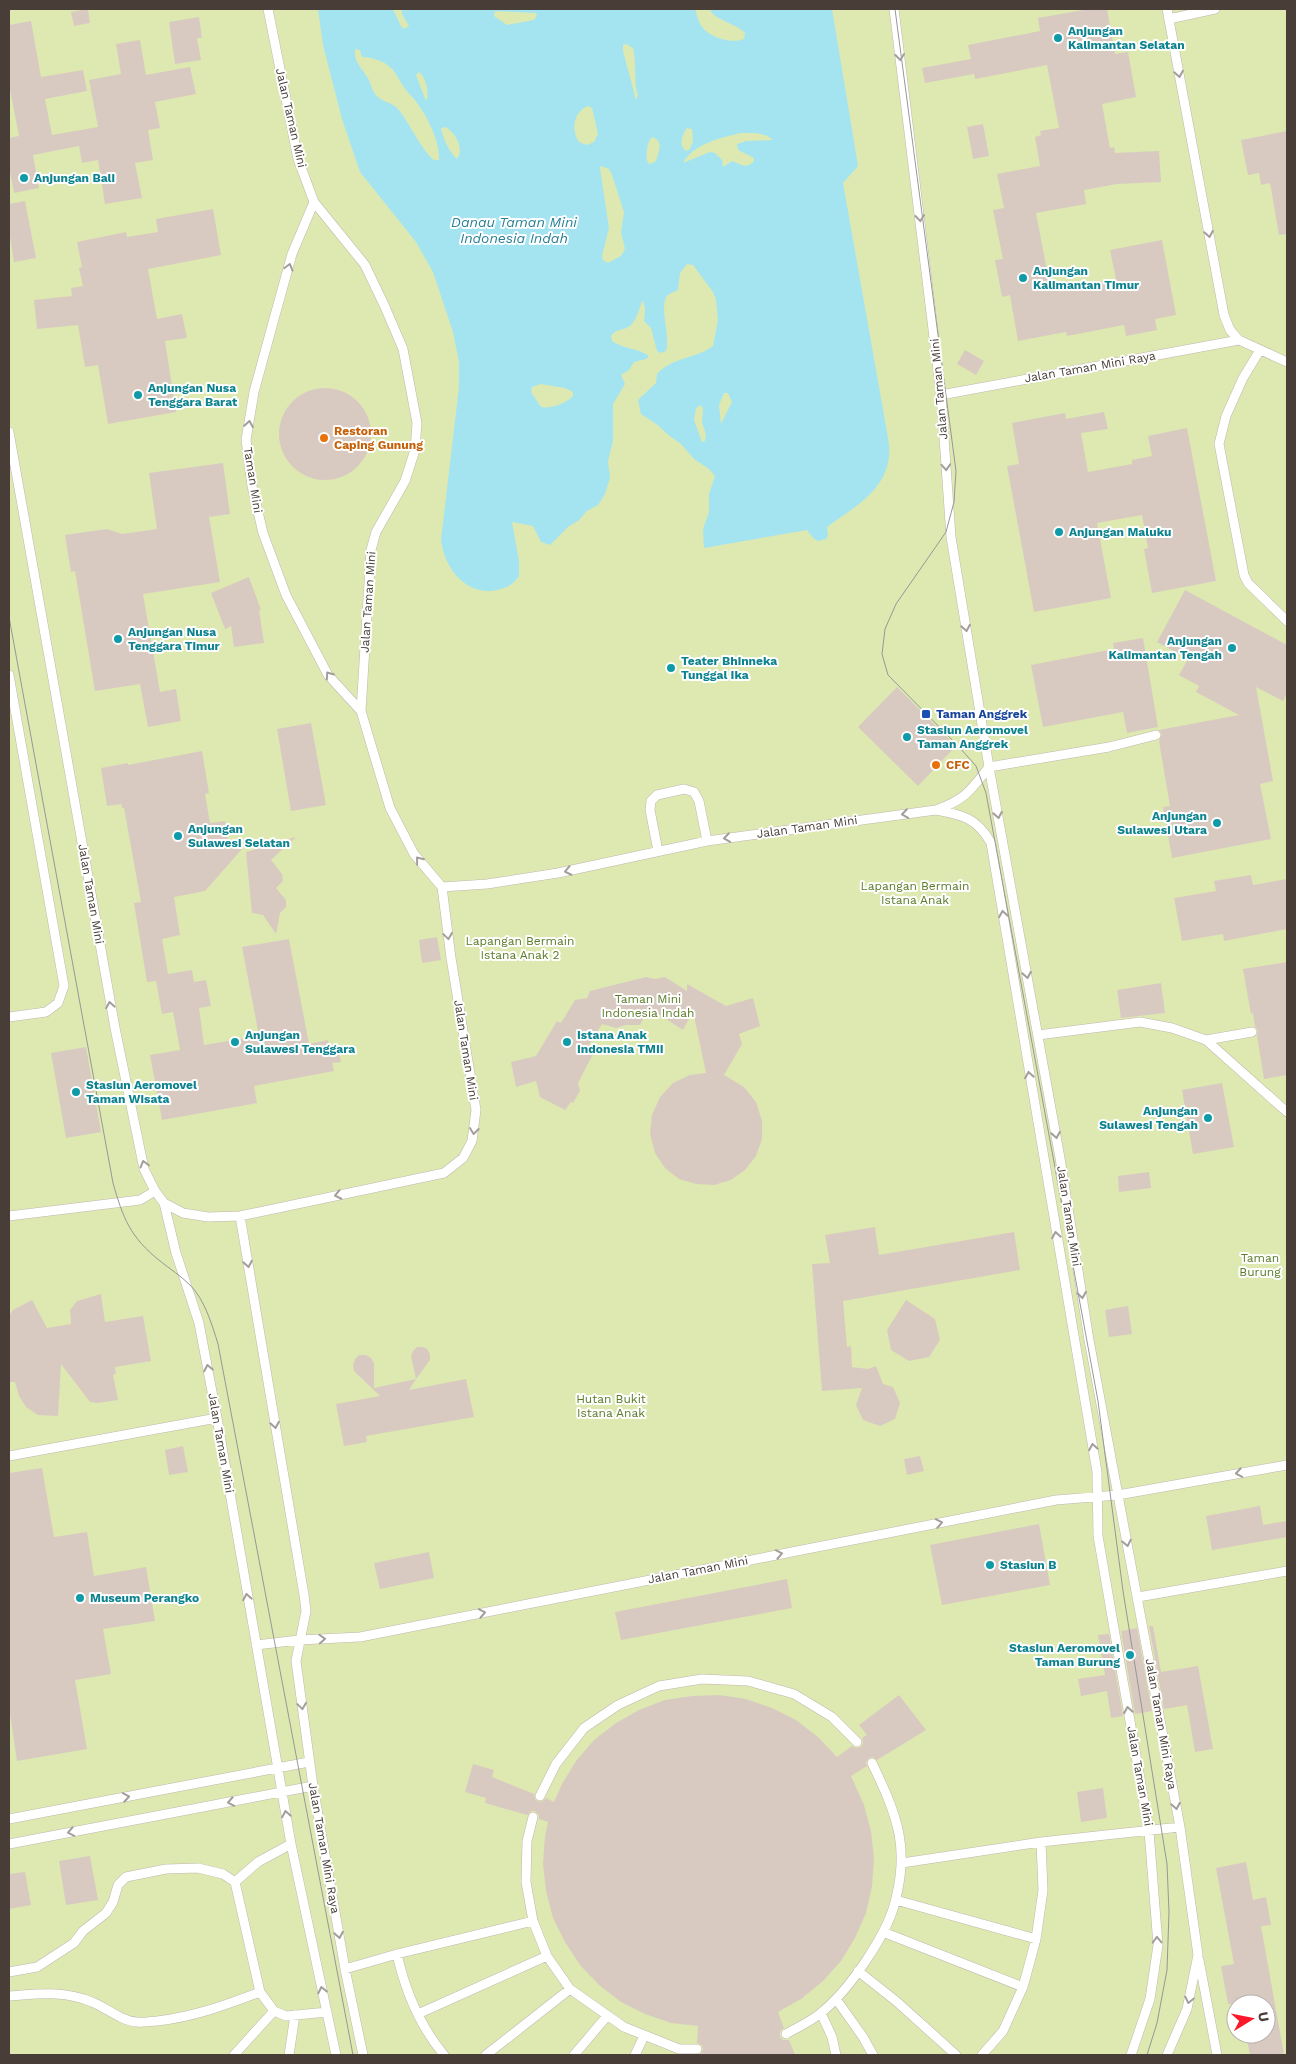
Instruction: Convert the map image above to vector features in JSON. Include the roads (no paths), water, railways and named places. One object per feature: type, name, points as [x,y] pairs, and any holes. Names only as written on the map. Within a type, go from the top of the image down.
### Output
[{"type":"lane","name":"Jalan Taman Mini","points":[[164,1204],[183,1213],[208,1217],[240,1216],[444,1173],[463,1158],[472,1141],[476,1110],[451,958],[442,887],[414,854],[390,808],[361,711],[371,550],[376,532],[405,480],[415,450],[417,423],[402,349],[385,307],[366,265],[314,202],[298,159],[268,9]]},
{"type":"lane","name":"Jalan Taman Mini","points":[[894,9],[941,395],[951,537],[989,767],[1038,1035],[1089,1340],[1118,1495]]},
{"type":"lane","points":[[1167,9],[1224,315],[1230,330],[1239,340],[1287,362]]},
{"type":"lane","points":[[1169,19],[1215,9]]},
{"type":"lane","name":"Taman Mini","points":[[314,202],[292,254],[254,392],[246,440],[252,486],[263,534],[286,595],[328,675],[361,711]]},
{"type":"lane","name":"Jalan Taman Mini Raya","points":[[941,395],[1239,340]]},
{"type":"lane","points":[[1260,350],[1243,378],[1226,416],[1220,444],[1244,575],[1248,584],[1287,621]]},
{"type":"lane","name":"Jalan Taman Mini","points":[[9,432],[114,1028],[144,1169],[164,1204],[176,1253],[199,1324],[256,1645],[299,1640],[360,1637],[1056,1500],[1097,1495]]},
{"type":"lane","points":[[9,678],[10,698],[64,986],[58,1003],[46,1012],[9,1017]]},
{"type":"lane","points":[[989,767],[1109,747],[1156,735]]},
{"type":"lane","name":"Jalan Taman Mini","points":[[442,887],[487,884],[558,873],[707,841],[936,810],[956,802],[972,790],[989,767]]},
{"type":"lane","points":[[658,851],[650,810],[651,801],[657,795],[684,789],[694,792],[699,801],[707,841]]},
{"type":"lane","name":"Jalan Taman Mini","points":[[936,810],[958,814],[974,821],[984,830],[991,843],[1097,1472],[1098,1536],[1149,1831],[1158,1945],[1150,1999],[1132,2055]]},
{"type":"lane","points":[[1038,1035],[1140,1022],[1158,1024],[1206,1040],[1287,1112]]},
{"type":"lane","points":[[1206,1040],[1252,1032]]},
{"type":"lane","points":[[9,1216],[140,1200],[155,1191]]},
{"type":"lane","points":[[240,1216],[304,1595],[306,1610],[299,1640]]},
{"type":"lane","points":[[9,1456],[217,1418]]},
{"type":"lane","points":[[1097,1495],[1118,1495],[1287,1465]]},
{"type":"lane","name":"Jalan Taman Mini Raya","points":[[1118,1495],[1180,1827],[1198,1954],[1217,2055]]},
{"type":"lane","points":[[1138,1597],[1287,1571]]},
{"type":"lane","name":"Jalan Taman Mini Raya","points":[[299,1640],[296,1661],[309,1762],[345,1969],[363,2055]]},
{"type":"lane","points":[[256,1645],[291,1844],[336,2055]]},
{"type":"lane","points":[[540,1796],[556,1764],[584,1728],[618,1705],[659,1686],[702,1679],[748,1681],[794,1694],[832,1717],[857,1742]]},
{"type":"lane","points":[[9,1819],[309,1762]]},
{"type":"lane","points":[[786,2034],[821,2013],[836,1999],[858,1971],[883,1932],[896,1900],[902,1863],[899,1835],[890,1802],[872,1763]]},
{"type":"lane","points":[[9,1844],[313,1786]]},
{"type":"lane","points":[[534,1817],[527,1841],[526,1882],[533,1921],[547,1956],[570,1989],[624,2027],[679,2052],[697,2050]]},
{"type":"lane","points":[[902,1863],[1041,1842],[1180,1827]]},
{"type":"lane","points":[[982,2055],[1002,2031],[1023,1987],[1036,1939],[1043,1890],[1041,1842]]},
{"type":"lane","points":[[235,1882],[258,1862],[291,1844]]},
{"type":"lane","points":[[9,1972],[38,1967],[74,1943],[83,1932],[106,1913],[113,1902],[118,1885],[126,1877],[166,1869],[198,1868],[223,1874],[235,1882],[260,1992],[274,2011],[286,2016],[327,2012]]},
{"type":"lane","points":[[896,1900],[1036,1939]]},
{"type":"lane","points":[[345,1969],[396,1954],[533,1921]]},
{"type":"lane","points":[[883,1932],[1023,1987]]},
{"type":"lane","points":[[396,1954],[404,1985],[418,2014],[444,2055]]},
{"type":"lane","name":"Jalan Taman Mini Raya","points":[[1167,2055],[1187,2008],[1198,1954]]},
{"type":"lane","points":[[418,2014],[547,1956]]},
{"type":"lane","points":[[858,1971],[896,2001],[956,2055]]},
{"type":"lane","points":[[486,2055],[570,1989]]},
{"type":"lane","points":[[9,1996],[58,1993],[72,1995],[93,2002],[113,2014],[137,2022],[177,2018],[202,2013],[260,1992]]},
{"type":"lane","points":[[836,1999],[864,2037],[874,2055]]},
{"type":"lane","points":[[234,2055],[274,2011]]},
{"type":"lane","points":[[821,2013],[832,2037],[836,2055]]},
{"type":"lane","points":[[290,2055],[295,2015]]},
{"type":"lane","points":[[574,2055],[606,2016]]},
{"type":"lane","points":[[635,2055],[644,2036]]},
{"type":"water","name":"Danau Taman Mini Indonesia Indah","points":[[318,9],[393,9],[404,29],[409,26],[402,14],[402,9],[695,9],[700,23],[707,32],[716,37],[734,41],[744,39],[745,33],[715,16],[710,9],[832,9],[858,166],[843,183],[889,447],[887,468],[875,489],[827,527],[828,535],[826,539],[818,541],[807,530],[704,548],[703,529],[709,512],[709,494],[715,476],[709,469],[694,459],[681,444],[641,414],[638,400],[656,383],[657,374],[663,368],[713,346],[718,320],[716,300],[713,292],[693,265],[687,264],[680,273],[678,290],[669,294],[665,299],[666,351],[661,353],[657,351],[651,328],[644,321],[645,309],[643,300],[631,325],[613,333],[611,336],[612,341],[616,344],[640,351],[649,356],[646,359],[634,362],[629,370],[621,375],[625,384],[613,404],[613,441],[608,461],[610,478],[605,494],[598,505],[587,511],[578,521],[569,526],[550,545],[541,542],[533,526],[512,522],[519,561],[519,576],[515,582],[504,588],[489,591],[473,588],[466,584],[450,567],[443,552],[441,540],[459,387],[459,362],[453,332],[433,272],[416,242],[360,172],[342,119],[323,45]],"holes":[[[495,11],[536,13],[537,15],[534,20],[507,25],[494,16]],[[626,44],[633,48],[638,96],[636,100],[623,51],[623,45]],[[355,49],[360,50],[362,57],[378,60],[393,70],[419,105],[427,120],[435,136],[439,160],[434,160],[429,156],[398,109],[375,94],[369,80],[357,62]],[[419,72],[425,82],[426,101],[416,75]],[[588,106],[592,108],[598,134],[594,142],[587,145],[579,142],[576,137],[574,127],[579,112]],[[446,127],[456,137],[460,150],[457,159],[449,149],[441,128]],[[687,128],[692,129],[693,141],[690,149],[686,151],[681,143]],[[741,133],[750,133],[762,134],[773,140],[746,141],[737,144],[738,150],[754,158],[754,161],[746,166],[732,161],[723,167],[722,160],[715,153],[710,152],[683,163],[688,156],[701,146],[717,139]],[[652,137],[658,141],[659,150],[656,161],[650,164],[647,157],[648,146]],[[601,166],[609,169],[624,212],[621,232],[625,249],[621,256],[608,263],[603,260],[602,256],[609,228]],[[541,384],[565,388],[573,392],[573,396],[559,405],[541,407],[531,392],[532,387]],[[724,393],[728,393],[732,402],[721,424],[719,405]],[[701,405],[703,409],[702,422],[706,435],[705,441],[702,442],[694,420],[696,408]]]},
{"type":"tram line","points":[[895,9],[956,471],[954,502],[946,532],[896,604],[885,629],[882,654],[888,675],[976,766],[986,793],[1098,1401],[1123,1591],[1167,1864],[1169,1912],[1167,1970],[1157,2023],[1147,2055]]},
{"type":"tram line","points":[[9,617],[113,1183],[120,1207],[129,1226],[141,1244],[195,1291],[207,1313],[218,1344],[353,2055]]},
{"type":"place","name":"Anjungan Kalimantan Selatan","points":[[1058,38]]},
{"type":"place","name":"Anjungan Bali","points":[[24,178]]},
{"type":"place","name":"Anjungan Kalimantan Timur","points":[[1023,278]]},
{"type":"place","name":"Anjungan Nusa Tenggara Barat","points":[[138,395]]},
{"type":"place","name":"Restoran Caping Gunung","points":[[324,438]]},
{"type":"place","name":"Anjungan Maluku","points":[[1059,532]]},
{"type":"place","name":"Anjungan Nusa Tenggara Timur","points":[[118,639]]},
{"type":"place","name":"Anjungan Kalimantan Tengah","points":[[1232,648]]},
{"type":"place","name":"Teater Bhinneka Tunggal Ika","points":[[671,668]]},
{"type":"place","name":"Taman Anggrek","points":[[926,714]]},
{"type":"place","name":"Stasiun Aeromovel Taman Anggrek","points":[[907,737]]},
{"type":"place","name":"CFC","points":[[936,765]]},
{"type":"place","name":"Anjungan Sulawesi Utara","points":[[1217,823]]},
{"type":"place","name":"Anjungan Sulawesi Selatan","points":[[178,836]]},
{"type":"place","name":"Anjungan Sulawesi Tenggara","points":[[235,1042]]},
{"type":"place","name":"Istana Anak Indonesia TMII","points":[[567,1042]]},
{"type":"place","name":"Stasiun Aeromovel Taman Wisata","points":[[76,1092]]},
{"type":"place","name":"Anjungan Sulawesi Tengah","points":[[1208,1118]]},
{"type":"place","name":"Stasiun B","points":[[990,1565]]},
{"type":"place","name":"Museum Perangko","points":[[80,1598]]},
{"type":"place","name":"Stasiun Aeromovel Taman Burung","points":[[1130,1655]]},
{"type":"park label","name":"Lapangan Bermain Istana Anak","points":[[915,893]]},
{"type":"park label","name":"Lapangan Bermain Istana Anak 2","points":[[520,948]]},
{"type":"park label","name":"Taman Mini Indonesia Indah","points":[[648,1006]]},
{"type":"park label","name":"Taman Burung","points":[[1260,1265]]},
{"type":"park label","name":"Hutan Bukit Istana Anak","points":[[611,1406]]}]
